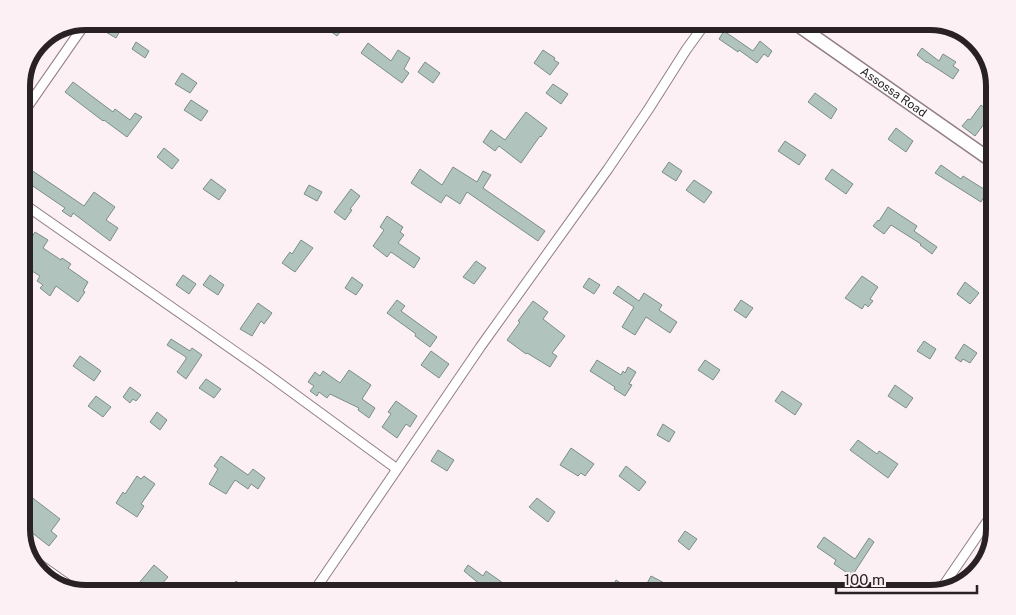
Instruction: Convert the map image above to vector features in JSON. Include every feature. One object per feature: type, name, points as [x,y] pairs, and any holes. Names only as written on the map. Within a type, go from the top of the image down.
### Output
[{"type":"street","points":[[318,585],[480,346],[613,162],[700,30]]},
{"type":"street","name":"Assossa Road","points":[[805,30],[986,157]]},
{"type":"street","points":[[30,103],[79,31]]},
{"type":"street","points":[[30,208],[263,371],[397,469]]},
{"type":"street","points":[[945,583],[986,523]]},
{"type":"building","points":[[118,30],[120,31],[116,38],[104,31]]},
{"type":"building","points":[[329,30],[342,30],[337,36]]},
{"type":"building","points":[[724,31],[753,51],[760,41],[772,51],[768,57],[764,54],[757,63],[719,39]]},
{"type":"building","points":[[136,42],[149,51],[145,58],[132,49]]},
{"type":"building","points":[[368,43],[391,61],[398,50],[410,58],[404,69],[409,73],[402,83],[361,53]]},
{"type":"building","points":[[922,48],[939,61],[943,54],[956,62],[953,66],[959,70],[953,79],[917,55]]},
{"type":"building","points":[[543,50],[559,63],[550,75],[534,63]]},
{"type":"building","points":[[425,62],[440,73],[433,83],[418,72]]},
{"type":"building","points":[[182,73],[197,83],[190,93],[175,84]]},
{"type":"building","points":[[73,82],[113,112],[115,109],[130,120],[135,113],[142,117],[127,137],[65,92]]},
{"type":"building","points":[[553,84],[568,94],[561,104],[546,93]]},
{"type":"building","points":[[815,93],[837,109],[831,119],[808,102]]},
{"type":"building","points":[[191,100],[208,111],[201,121],[184,110]]},
{"type":"building","points":[[981,105],[986,109],[986,125],[984,124],[975,136],[962,126],[968,119],[970,120]]},
{"type":"building","points":[[526,112],[547,128],[521,163],[499,146],[495,151],[483,142],[491,130],[505,140]]},
{"type":"building","points":[[896,128],[913,141],[906,152],[888,139]]},
{"type":"building","points":[[785,141],[806,155],[799,165],[778,151]]},
{"type":"building","points":[[164,148],[179,160],[172,169],[157,157]]},
{"type":"building","points":[[669,162],[682,171],[676,181],[662,172]]},
{"type":"building","points":[[941,165],[961,179],[963,176],[986,190],[986,193],[981,202],[935,173]]},
{"type":"building","points":[[453,167],[477,182],[483,171],[491,175],[483,188],[545,231],[538,241],[467,192],[460,204],[446,195],[441,203],[411,183],[420,169],[442,185]]},
{"type":"building","points":[[30,169],[84,206],[94,192],[115,207],[106,220],[118,228],[110,241],[73,213],[71,217],[62,211],[65,208],[30,184]]},
{"type":"building","points":[[832,169],[853,184],[846,194],[825,179]]},
{"type":"building","points":[[211,179],[226,190],[219,200],[203,189]]},
{"type":"building","points":[[694,180],[712,192],[704,203],[686,190]]},
{"type":"building","points":[[309,185],[322,192],[317,201],[304,194]]},
{"type":"building","points":[[351,189],[360,196],[350,209],[352,210],[345,220],[334,212]]},
{"type":"building","points":[[888,207],[917,226],[914,231],[937,247],[932,254],[921,244],[891,225],[884,234],[873,226],[879,221]]},
{"type":"building","points":[[387,216],[403,227],[400,232],[404,235],[398,243],[420,258],[414,268],[391,252],[387,257],[373,246],[384,230],[380,227]]},
{"type":"building","points":[[35,232],[48,240],[43,248],[71,264],[68,268],[88,282],[83,291],[85,292],[78,302],[56,286],[50,296],[40,288],[43,285],[37,281],[40,276],[30,270],[30,240]]},
{"type":"building","points":[[301,240],[313,248],[295,272],[282,263],[290,252],[292,254]]},
{"type":"building","points":[[476,261],[486,268],[474,284],[463,277]]},
{"type":"building","points":[[183,275],[196,284],[189,294],[176,285]]},
{"type":"building","points":[[210,275],[224,285],[218,295],[203,285]]},
{"type":"building","points":[[862,276],[878,287],[870,299],[873,301],[868,307],[865,304],[862,309],[845,298]]},
{"type":"building","points":[[352,277],[363,285],[356,295],[345,288]]},
{"type":"building","points":[[589,278],[600,285],[594,294],[583,287]]},
{"type":"building","points":[[965,282],[979,293],[970,304],[957,294]]},
{"type":"building","points":[[618,286],[639,301],[644,293],[662,305],[659,310],[677,322],[670,333],[646,317],[635,335],[622,327],[634,307],[613,293]]},
{"type":"building","points":[[397,300],[405,306],[401,311],[437,337],[430,347],[415,336],[416,334],[387,313]]},
{"type":"building","points":[[741,300],[753,308],[746,318],[734,310]]},
{"type":"building","points":[[533,301],[548,312],[543,319],[565,336],[552,353],[557,356],[550,367],[526,354],[507,340]]},
{"type":"building","points":[[258,303],[272,313],[264,324],[261,321],[252,336],[240,329]]},
{"type":"building","points":[[171,339],[190,351],[192,348],[202,355],[186,379],[177,372],[186,357],[167,345]]},
{"type":"building","points":[[924,341],[936,349],[930,359],[917,351]]},
{"type":"building","points":[[964,344],[977,353],[970,363],[963,359],[961,362],[955,358]]},
{"type":"building","points":[[431,351],[449,364],[439,378],[421,365]]},
{"type":"building","points":[[80,356],[101,371],[94,381],[73,366]]},
{"type":"building","points":[[597,360],[621,375],[623,371],[625,373],[628,367],[636,372],[629,384],[632,385],[625,396],[614,389],[615,387],[590,371]]},
{"type":"building","points":[[705,360],[720,370],[713,380],[698,370]]},
{"type":"building","points":[[349,370],[371,385],[362,399],[375,408],[369,418],[358,410],[359,408],[330,394],[327,398],[319,392],[317,396],[310,391],[314,386],[308,382],[315,372],[320,376],[323,371],[340,383]]},
{"type":"building","points":[[206,379],[221,389],[214,398],[199,388]]},
{"type":"building","points":[[895,385],[913,398],[906,408],[888,396]]},
{"type":"building","points":[[130,387],[141,395],[136,401],[133,399],[130,403],[123,397]]},
{"type":"building","points":[[782,391],[802,404],[795,415],[775,401]]},
{"type":"building","points":[[96,396],[111,407],[103,417],[88,406]]},
{"type":"building","points":[[396,401],[417,416],[410,427],[406,424],[397,438],[382,427],[391,414],[388,412]]},
{"type":"building","points":[[157,412],[167,420],[160,430],[150,422]]},
{"type":"building","points":[[663,424],[675,432],[669,442],[657,435]]},
{"type":"building","points":[[858,440],[877,454],[879,451],[898,464],[888,478],[850,450]]},
{"type":"building","points":[[571,448],[594,464],[585,476],[581,473],[578,476],[560,465]]},
{"type":"building","points":[[438,450],[454,460],[447,471],[431,461]]},
{"type":"building","points":[[221,456],[248,475],[253,469],[265,478],[258,489],[251,484],[248,489],[235,480],[226,494],[209,484],[218,469],[214,466]]},
{"type":"building","points":[[626,466],[646,482],[639,491],[619,476]]},
{"type":"building","points":[[137,476],[141,479],[144,476],[155,484],[141,504],[144,506],[137,517],[116,503],[123,492],[125,494]]},
{"type":"building","points":[[30,496],[60,519],[51,531],[57,536],[49,546],[30,531]]},
{"type":"building","points":[[537,498],[555,512],[548,522],[529,507]]},
{"type":"building","points":[[685,531],[697,539],[689,550],[678,541]]},
{"type":"building","points":[[824,537],[855,559],[869,538],[874,542],[852,576],[834,564],[836,560],[817,547]]},
{"type":"building","points":[[154,565],[168,577],[161,585],[141,585],[139,583]]},
{"type":"building","points":[[468,565],[483,576],[486,571],[503,583],[502,585],[481,585],[464,571]]},
{"type":"building","points":[[651,576],[668,585],[646,585]]},
{"type":"building","points":[[616,580],[624,585],[613,585]]},
{"type":"building","points":[[236,581],[241,585],[233,585]]}]
